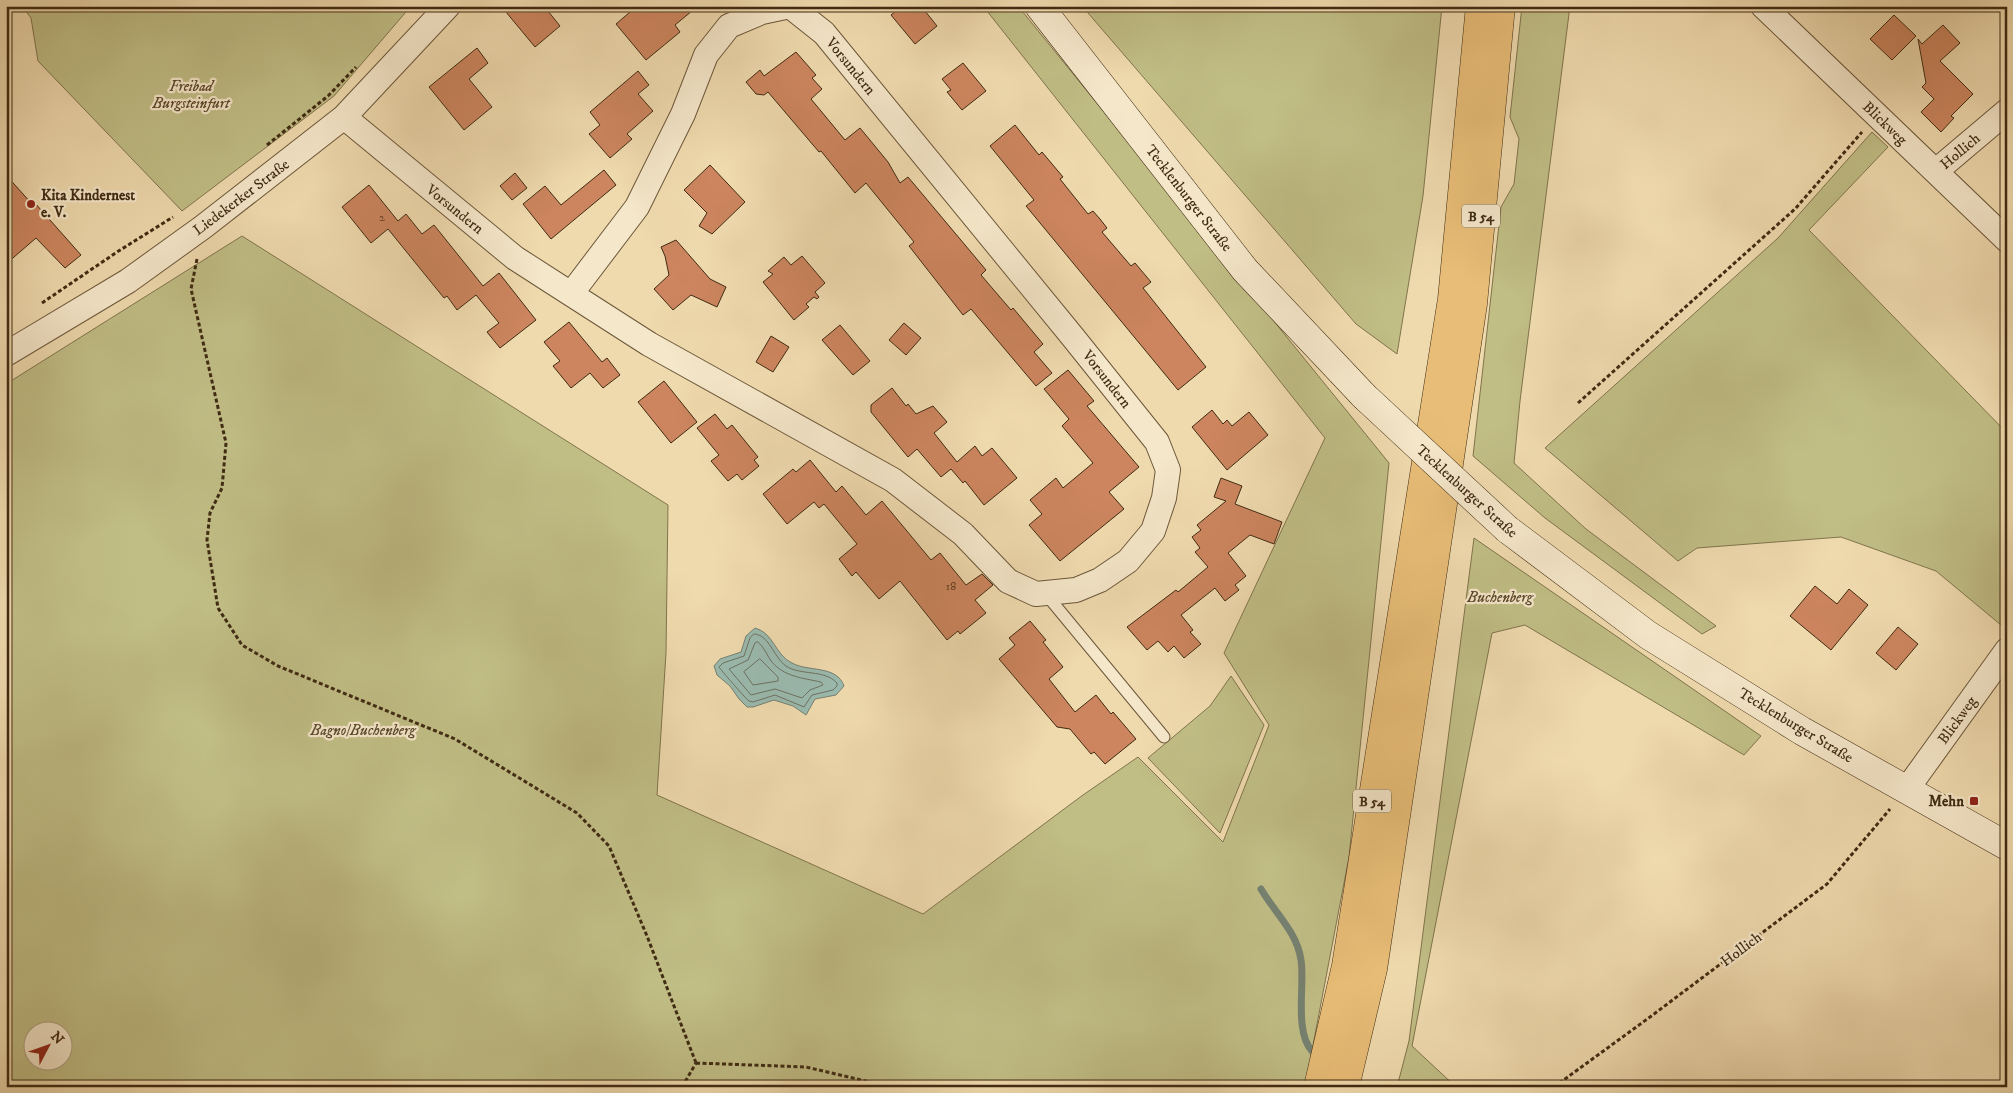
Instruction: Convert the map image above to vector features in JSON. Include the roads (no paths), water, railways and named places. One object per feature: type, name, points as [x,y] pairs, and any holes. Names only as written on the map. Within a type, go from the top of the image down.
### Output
[{"type":"highway","name":"B 54","points":[[1318,1087],[1346,966],[1452,299],[1480,6]]},
{"type":"highway","name":"B 54","points":[[1345,1087],[1373,969],[1473,304],[1501,6]]},
{"type":"main road","name":"Tecklenburger Straße","points":[[1039,6],[1245,270],[1364,396],[1507,529],[1648,635],[1802,731],[2007,846]]},
{"type":"street","name":"Liedekerker Straße","points":[[6,354],[128,281],[203,227],[344,117],[448,6]]},
{"type":"street","name":"Vorsundern","points":[[344,117],[515,258],[571,294],[666,354],[893,480],[963,534],[1008,581],[1036,594],[1076,590],[1100,580],[1128,561],[1153,531],[1164,498],[1168,470],[1156,442],[1072,336],[824,33],[790,6],[762,12],[728,26],[706,55],[683,114],[637,207],[571,294]]},
{"type":"street","name":"Blickweg","points":[[1763,6],[2007,240]]},
{"type":"street","name":"Hollich","points":[[1936,171],[2007,111]]},
{"type":"street","name":"Blickweg","points":[[1907,790],[2007,650]]},
{"type":"lane","points":[[1045,593],[1164,737]]},
{"type":"water","points":[[755,628],[766,634],[782,655],[792,663],[829,672],[840,679],[844,686],[836,695],[815,699],[806,715],[793,706],[774,700],[753,707],[747,707],[730,686],[717,675],[714,666],[720,659],[741,652],[746,636]]},
{"type":"waterway","points":[[1261,889],[1285,923],[1299,950],[1302,970],[1301,1007],[1303,1032],[1312,1051]]},
{"type":"place","name":"Kita Kindernest e. V.","points":[[31,204]]},
{"type":"place","name":"Mehn","points":[[1974,801]]},
{"type":"park label","name":"Freibad Burgsteinfurt","points":[[191,94]]},
{"type":"park label","name":"Buchenberg","points":[[1500,597]]},
{"type":"park label","name":"Bagno/Buchenberg","points":[[363,730]]}]
